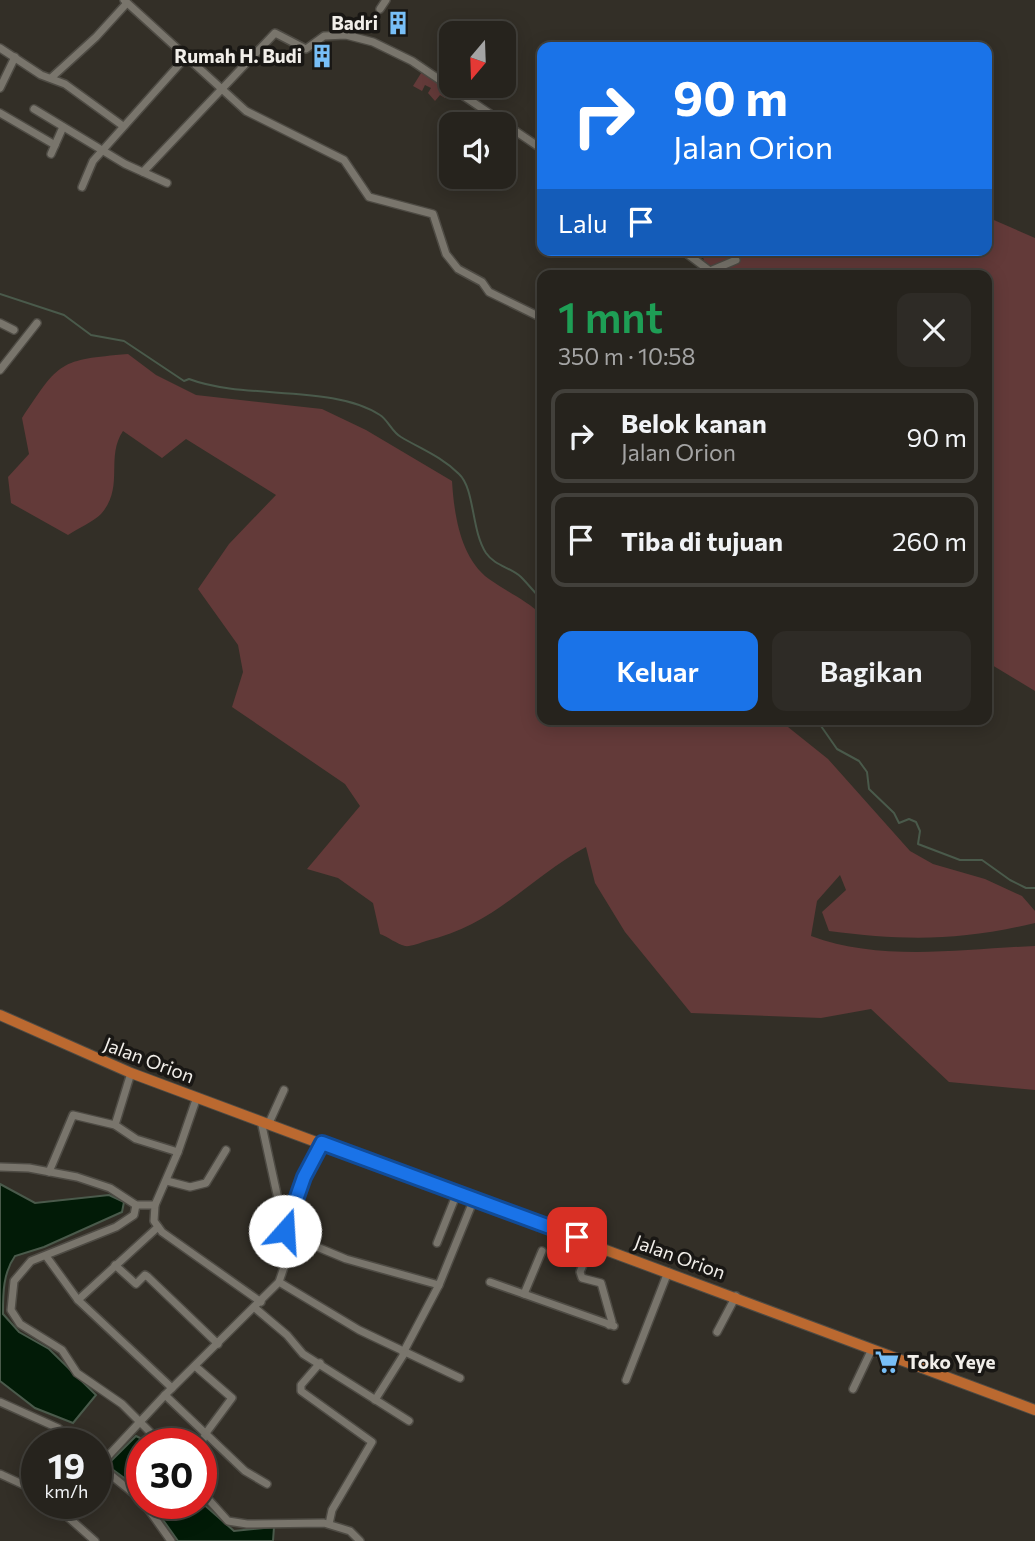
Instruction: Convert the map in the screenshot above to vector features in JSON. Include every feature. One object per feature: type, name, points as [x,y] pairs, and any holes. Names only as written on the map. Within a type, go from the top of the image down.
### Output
[{"type":"highway","name":"Jalan Orion","points":[[0,1015],[131,1073],[1035,1410]]},
{"type":"street","points":[[380,9],[386,0]]},
{"type":"street","points":[[51,78],[96,37],[126,1],[221,90],[262,121],[344,160],[369,197],[433,214],[446,254],[458,269],[482,282],[489,292],[537,316]]},
{"type":"street","points":[[143,172],[273,34],[283,35],[306,49],[324,36],[356,37],[412,61],[537,146]]},
{"type":"street","points":[[0,48],[41,75],[65,84],[123,126]]},
{"type":"street","points":[[0,88],[15,57]]},
{"type":"street","points":[[82,187],[93,161],[186,57]]},
{"type":"street","points":[[34,109],[103,150],[167,183]]},
{"type":"street","points":[[0,113],[55,145]]},
{"type":"street","points":[[51,154],[63,127]]},
{"type":"street","points":[[690,256],[709,270]]},
{"type":"street","points":[[712,270],[736,260]]},
{"type":"street","points":[[0,323],[14,330]]},
{"type":"street","points":[[0,370],[37,323]]},
{"type":"street","points":[[116,1125],[131,1073]]},
{"type":"street","points":[[112,1451],[279,1282],[288,1255],[265,1122],[284,1090]]},
{"type":"street","points":[[197,1097],[167,1181],[155,1205],[154,1221],[158,1227],[258,1305],[303,1354],[409,1421]]},
{"type":"street","points":[[49,1172],[73,1115],[116,1125],[136,1139],[178,1152]]},
{"type":"street","points":[[285,1232],[304,1177],[322,1143]]},
{"type":"street","points":[[167,1181],[190,1187],[205,1183],[226,1150]]},
{"type":"street","points":[[0,1167],[49,1172],[110,1188],[136,1205],[155,1205]]},
{"type":"street","points":[[437,1243],[457,1193]]},
{"type":"street","points":[[375,1399],[404,1353],[439,1285],[474,1199]]},
{"type":"street","points":[[136,1205],[134,1215],[116,1227],[31,1261],[14,1281],[10,1304],[13,1317],[38,1338],[62,1350],[77,1373],[122,1404],[144,1428]]},
{"type":"street","points":[[78,1300],[158,1227]]},
{"type":"street","points":[[285,1232],[346,1259],[439,1285]]},
{"type":"street","points":[[490,1282],[612,1325],[604,1287],[596,1280],[582,1278],[580,1272],[592,1243]]},
{"type":"street","points":[[524,1294],[542,1251]]},
{"type":"street","points":[[46,1256],[78,1300],[172,1388]]},
{"type":"street","points":[[115,1265],[136,1284],[145,1275],[148,1277],[218,1343]]},
{"type":"street","points":[[626,1380],[668,1272]]},
{"type":"street","points":[[279,1282],[404,1353],[460,1378]]},
{"type":"street","points":[[717,1332],[736,1297]]},
{"type":"street","points":[[853,1389],[872,1349]]},
{"type":"street","points":[[320,1363],[301,1385],[301,1391],[372,1442],[332,1510],[329,1524]]},
{"type":"street","points":[[195,1366],[232,1397],[210,1428]]},
{"type":"street","points":[[165,1395],[201,1428]]},
{"type":"street","points":[[0,1402],[58,1428]]},
{"type":"street","points":[[217,1444],[245,1471],[267,1484]]},
{"type":"street","points":[[0,1474],[21,1484]]},
{"type":"street","points":[[112,1478],[126,1489]]},
{"type":"street","points":[[217,1509],[228,1521],[235,1523],[329,1524],[350,1531],[360,1541]]},
{"type":"street","points":[[74,1519],[94,1541]]},
{"type":"street","points":[[155,1519],[171,1541]]},
{"type":"shaded area","points":[[423,70],[439,80],[439,96],[435,101],[428,93],[431,88],[425,85],[422,91],[413,86]]},
{"type":"shaded area","points":[[992,219],[1035,238],[1035,691],[992,665],[992,270],[707,270],[703,256],[992,256]]},
{"type":"shaded area","points":[[128,354],[156,375],[196,395],[322,409],[366,430],[452,481],[460,534],[471,559],[489,579],[537,611],[537,725],[786,725],[828,759],[910,851],[933,864],[985,879],[1022,896],[1035,911],[1035,923],[1008,929],[957,936],[908,938],[829,931],[822,912],[846,890],[840,875],[817,901],[811,936],[837,944],[893,951],[1035,946],[1035,1090],[949,1082],[871,1009],[821,1018],[691,1013],[625,932],[595,883],[586,847],[492,913],[450,934],[407,946],[380,934],[373,903],[338,878],[307,869],[360,806],[345,784],[232,707],[243,672],[238,645],[198,589],[229,544],[276,495],[186,439],[162,458],[123,431],[115,452],[112,493],[108,504],[94,520],[68,535],[11,503],[8,477],[29,454],[22,418],[54,374],[74,362]]},
{"type":"shaded area","points":[[0,1184],[35,1203],[109,1195],[124,1202],[122,1212],[44,1247],[15,1256],[6,1276],[3,1314],[19,1332],[49,1349],[96,1395],[73,1423],[35,1408],[0,1381]]},
{"type":"shaded area","points":[[126,1446],[126,1479],[112,1469],[112,1460]]},
{"type":"shaded area","points":[[217,1516],[234,1531],[274,1527],[273,1541],[178,1541],[162,1519],[217,1519]]},
{"type":"waterway","points":[[0,294],[64,315],[91,335],[124,341],[184,381],[189,379],[235,389],[338,399],[361,405],[380,415],[398,435],[438,458],[459,474],[468,489],[481,544],[486,553],[521,577],[537,595]]},
{"type":"waterway","points":[[819,725],[837,749],[859,761],[867,772],[869,789],[894,813],[899,823],[909,819],[916,822],[920,831],[918,844],[960,860],[982,860],[1010,880],[1026,888],[1035,888]]},
{"type":"place","name":"Badri","points":[[398,23]]},
{"type":"place","name":"Rumah H. Budi","points":[[322,56]]},
{"type":"place","name":"Toko Yeye","points":[[887,1362]]},
{"type":"route","points":[[285,1231],[304,1177],[322,1143],[577,1237]]}]
